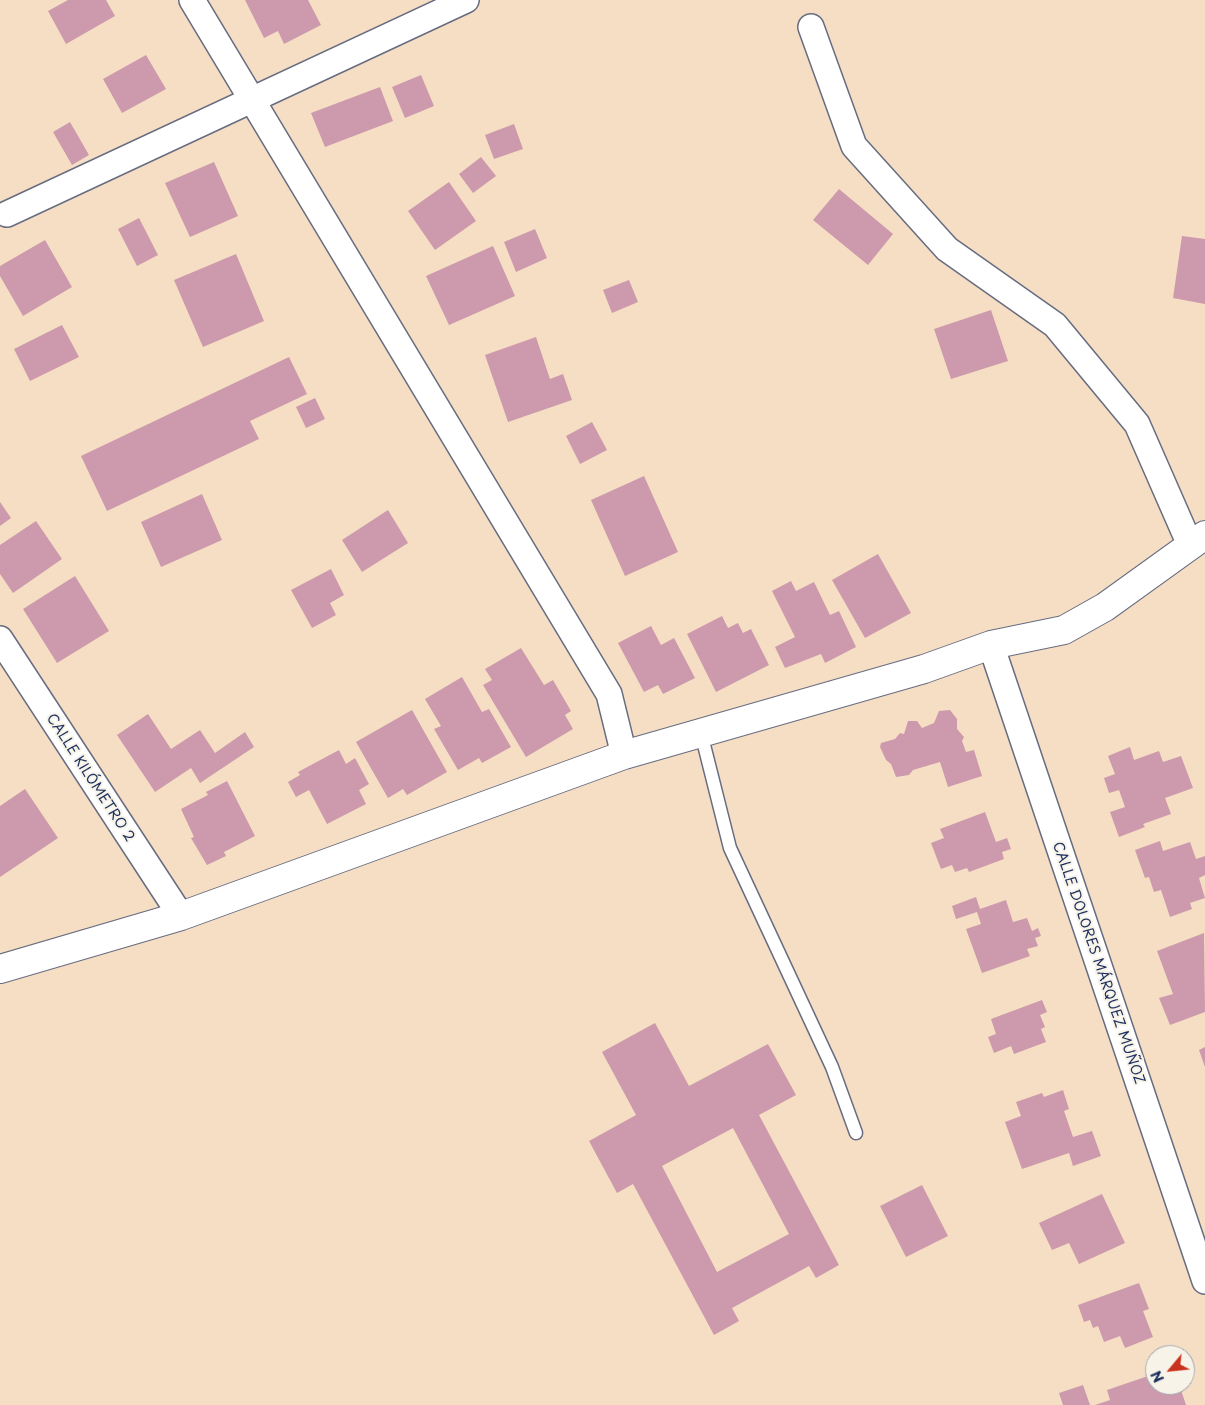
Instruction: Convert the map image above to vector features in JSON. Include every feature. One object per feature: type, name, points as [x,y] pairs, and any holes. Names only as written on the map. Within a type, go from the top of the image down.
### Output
[{"type":"street","points":[[192,0],[609,694],[624,755]]},
{"type":"street","points":[[7,214],[466,0]]},
{"type":"street","points":[[0,969],[181,916],[624,755],[924,669],[991,645],[1064,630],[1105,607],[1198,540],[1136,424],[1055,325],[947,249],[854,146],[810,27]]},
{"type":"street","name":"CALLE KILÓMETRO 2","points":[[0,639],[181,916]]},
{"type":"street","name":"CALLE DOLORES MÁRQUEZ MUÑOZ","points":[[991,645],[1205,1281]]},
{"type":"lane","points":[[701,733],[730,848],[832,1067],[856,1133]]},
{"type":"building","points":[[68,0],[106,0],[115,16],[66,44],[48,11]]},
{"type":"building","points":[[245,0],[308,0],[321,25],[284,44],[278,31],[264,38]]},
{"type":"building","points":[[146,55],[166,89],[122,113],[103,79]]},
{"type":"building","points":[[421,75],[434,106],[405,118],[392,87]]},
{"type":"building","points":[[380,87],[393,121],[325,147],[311,113]]},
{"type":"building","points":[[70,122],[89,155],[72,165],[53,132]]},
{"type":"building","points":[[514,124],[523,149],[494,159],[485,135]]},
{"type":"building","points":[[481,157],[496,176],[473,193],[459,174]]},
{"type":"building","points":[[214,162],[238,216],[190,237],[165,183]]},
{"type":"building","points":[[449,182],[476,221],[435,250],[408,211]]},
{"type":"building","points":[[839,189],[893,234],[868,265],[813,220]]},
{"type":"building","points":[[139,218],[158,255],[137,266],[118,229]]},
{"type":"building","points":[[535,229],[547,258],[516,272],[504,242]]},
{"type":"building","points":[[1182,236],[1205,239],[1205,304],[1173,298]]},
{"type":"building","points":[[45,240],[72,287],[23,316],[0,276],[0,266]]},
{"type":"building","points":[[493,246],[515,296],[449,325],[426,276]]},
{"type":"building","points":[[236,254],[264,321],[203,347],[174,280]]},
{"type":"building","points":[[629,280],[638,302],[612,313],[603,290]]},
{"type":"building","points":[[991,310],[1008,361],[951,379],[934,329]]},
{"type":"building","points":[[62,325],[79,357],[30,381],[14,349]]},
{"type":"building","points":[[536,337],[550,379],[563,374],[572,400],[508,422],[485,355]]},
{"type":"building","points":[[289,357],[307,394],[250,421],[259,439],[107,511],[81,456]]},
{"type":"building","points":[[315,398],[325,419],[306,428],[296,407]]},
{"type":"building","points":[[592,422],[607,450],[580,464],[566,436]]},
{"type":"building","points":[[644,476],[678,552],[625,576],[591,500]]},
{"type":"building","points":[[202,494],[222,540],[161,567],[141,522]]},
{"type":"building","points":[[0,502],[11,518],[0,526]]},
{"type":"building","points":[[388,510],[408,543],[362,572],[342,540]]},
{"type":"building","points":[[36,521],[62,559],[13,593],[0,574],[0,545]]},
{"type":"building","points":[[878,554],[911,613],[865,638],[832,580]]},
{"type":"building","points":[[331,569],[344,595],[330,603],[336,615],[312,628],[291,590]]},
{"type":"building","points":[[75,576],[109,631],[57,663],[23,609]]},
{"type":"building","points":[[791,581],[796,591],[814,582],[830,615],[839,611],[856,647],[825,663],[821,654],[785,668],[775,647],[795,637],[772,591]]},
{"type":"building","points":[[722,616],[728,628],[738,623],[743,633],[751,629],[769,665],[716,692],[687,634]]},
{"type":"building","points":[[651,626],[661,645],[674,638],[695,678],[663,694],[658,685],[644,692],[618,643]]},
{"type":"building","points":[[521,648],[544,685],[553,680],[571,711],[565,715],[573,729],[526,757],[483,685],[492,680],[485,669]]},
{"type":"building","points":[[462,677],[482,712],[489,709],[511,747],[482,763],[479,758],[458,770],[434,729],[441,726],[425,699]]},
{"type":"building","points":[[412,710],[447,772],[407,795],[403,789],[388,798],[356,742]]},
{"type":"building","points":[[950,710],[957,719],[957,729],[964,737],[962,741],[966,752],[974,750],[982,776],[948,787],[940,762],[913,770],[909,775],[896,777],[891,764],[886,760],[880,747],[881,743],[895,739],[900,733],[904,734],[908,721],[917,721],[922,728],[934,723],[939,711]]},
{"type":"building","points":[[148,714],[171,749],[200,730],[215,753],[245,732],[254,747],[200,783],[191,768],[155,792],[117,735]]},
{"type":"building","points":[[1130,747],[1134,760],[1159,751],[1163,762],[1181,756],[1193,788],[1165,798],[1171,814],[1143,824],[1145,827],[1119,837],[1110,812],[1125,807],[1119,790],[1109,793],[1104,778],[1115,774],[1108,756]]},
{"type":"building","points":[[339,750],[346,764],[355,758],[369,784],[359,790],[366,804],[327,824],[309,790],[296,797],[288,782],[300,775],[298,772]]},
{"type":"building","points":[[227,781],[255,836],[224,852],[226,856],[207,865],[191,838],[194,837],[181,809],[208,795],[206,792]]},
{"type":"building","points":[[25,789],[58,838],[0,877],[0,806]]},
{"type":"building","points":[[985,812],[996,842],[1007,838],[1011,849],[1002,852],[1004,859],[969,872],[967,868],[955,872],[952,865],[941,869],[931,843],[944,838],[940,829]]},
{"type":"building","points":[[1160,841],[1163,851],[1190,842],[1196,859],[1205,856],[1205,875],[1199,878],[1205,898],[1190,903],[1192,909],[1170,917],[1161,890],[1154,892],[1149,877],[1145,878],[1135,850]]},
{"type":"building","points":[[976,897],[980,909],[1006,900],[1013,922],[1027,918],[1032,931],[1038,928],[1041,936],[1035,938],[1038,946],[1027,949],[1030,956],[982,973],[966,929],[981,924],[977,912],[956,919],[952,906]]},
{"type":"building","points":[[1204,933],[1205,1012],[1170,1025],[1159,998],[1173,994],[1157,951]]},
{"type":"building","points":[[1042,1000],[1047,1012],[1040,1015],[1045,1027],[1041,1029],[1046,1042],[1014,1054],[1011,1046],[994,1053],[988,1037],[996,1034],[991,1019]]},
{"type":"building","points":[[655,1023],[689,1086],[768,1044],[796,1095],[759,1115],[839,1265],[816,1278],[809,1266],[732,1308],[739,1321],[714,1335],[633,1184],[617,1193],[589,1141],[636,1115],[602,1052]],"holes":[[[733,1128],[789,1234],[717,1272],[662,1166]]]},
{"type":"building","points":[[1205,1047],[1205,1067],[1199,1050]]},
{"type":"building","points":[[1063,1090],[1069,1109],[1064,1111],[1073,1137],[1092,1131],[1101,1156],[1073,1166],[1069,1153],[1022,1169],[1005,1122],[1021,1116],[1016,1102],[1042,1093],[1044,1097]]},
{"type":"building","points":[[922,1185],[948,1236],[906,1257],[880,1206]]},
{"type":"building","points":[[1102,1194],[1125,1243],[1079,1264],[1069,1243],[1052,1250],[1039,1223]]},
{"type":"building","points":[[1139,1283],[1149,1309],[1143,1311],[1153,1337],[1125,1348],[1120,1336],[1104,1342],[1098,1326],[1093,1328],[1090,1320],[1084,1322],[1078,1305]]},
{"type":"building","points":[[1145,1377],[1145,1395],[1183,1395],[1186,1405],[1095,1405],[1110,1400],[1107,1390]]},
{"type":"building","points":[[1083,1385],[1090,1405],[1063,1405],[1059,1393]]}]
